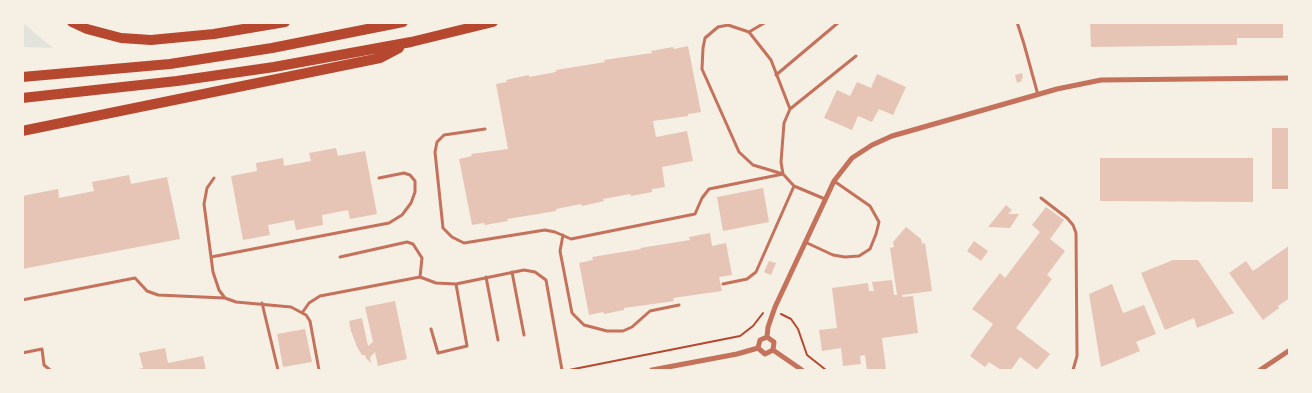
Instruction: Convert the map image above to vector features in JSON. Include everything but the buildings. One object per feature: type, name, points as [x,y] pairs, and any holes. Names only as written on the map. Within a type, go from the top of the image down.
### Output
[{"type":"highway","points":[[72,22],[87,29],[121,38],[151,40],[214,34],[285,22]]},
{"type":"highway","points":[[22,77],[170,64],[272,48],[403,22]]},
{"type":"highway","points":[[22,98],[177,81],[322,59],[411,42],[493,22]]},
{"type":"highway","points":[[22,132],[380,58],[411,42]]},
{"type":"street","points":[[767,337],[774,310],[834,181],[852,158],[872,144],[892,136],[1038,94],[1101,80],[1290,78]]},
{"type":"street","points":[[758,348],[760,340],[767,337]]},
{"type":"street","points":[[767,337],[774,342],[773,350]]},
{"type":"street","points":[[758,348],[760,352],[765,354],[773,350]]},
{"type":"street","points":[[652,370],[682,368],[758,348]]},
{"type":"street","points":[[773,350],[802,370]]},
{"type":"street","points":[[1260,370],[1290,350]]},
{"type":"lane","points":[[749,32],[766,22]]},
{"type":"lane","points":[[776,75],[839,22]]},
{"type":"lane","points":[[1016,22],[1038,94]]},
{"type":"lane","points":[[790,109],[771,60],[749,32],[728,25],[718,27],[705,38],[702,69],[739,152],[753,164],[783,174],[794,186],[826,199]]},
{"type":"lane","points":[[783,174],[781,162],[784,123],[790,109],[856,56]]},
{"type":"lane","points":[[485,129],[444,136],[437,142],[435,152],[443,228],[452,237],[464,243],[545,230],[571,239],[695,214],[702,198],[709,189],[783,174]]},
{"type":"lane","points":[[211,257],[389,223],[402,215],[411,203],[415,192],[415,181],[410,175],[404,174],[379,178]]},
{"type":"lane","points":[[214,178],[207,188],[204,204],[213,272],[219,290],[225,298]]},
{"type":"lane","points":[[805,242],[833,255],[845,257],[859,256],[870,249],[878,222],[870,206],[834,181]]},
{"type":"lane","points":[[724,284],[747,279],[756,272],[794,186]]},
{"type":"lane","points":[[1041,198],[1067,218],[1073,225],[1076,233],[1077,356],[1073,370]]},
{"type":"lane","points":[[563,235],[560,251],[572,313],[584,325],[607,331],[623,331],[632,327],[650,310],[679,305]]},
{"type":"lane","points":[[340,257],[407,242],[413,244],[422,258],[420,277]]},
{"type":"lane","points":[[302,313],[309,303],[320,296],[420,277],[436,283],[456,284],[524,270],[535,272],[546,280],[562,370]]},
{"type":"lane","points":[[512,272],[524,335]]},
{"type":"lane","points":[[486,277],[498,340]]},
{"type":"lane","points":[[22,300],[135,278],[147,291],[158,295],[225,298],[236,302],[291,307],[306,315],[310,321],[319,370]]},
{"type":"lane","points":[[431,328],[438,353],[467,346],[456,284]]},
{"type":"lane","points":[[262,303],[278,370]]},
{"type":"lane","points":[[22,353],[42,349],[44,365],[50,370]]},
{"type":"path","points":[[569,370],[740,336],[753,326],[764,312],[774,310],[791,319],[798,329],[807,355],[826,370]]},
{"type":"shaded area","points":[[23,23],[53,48],[23,47]]}]
